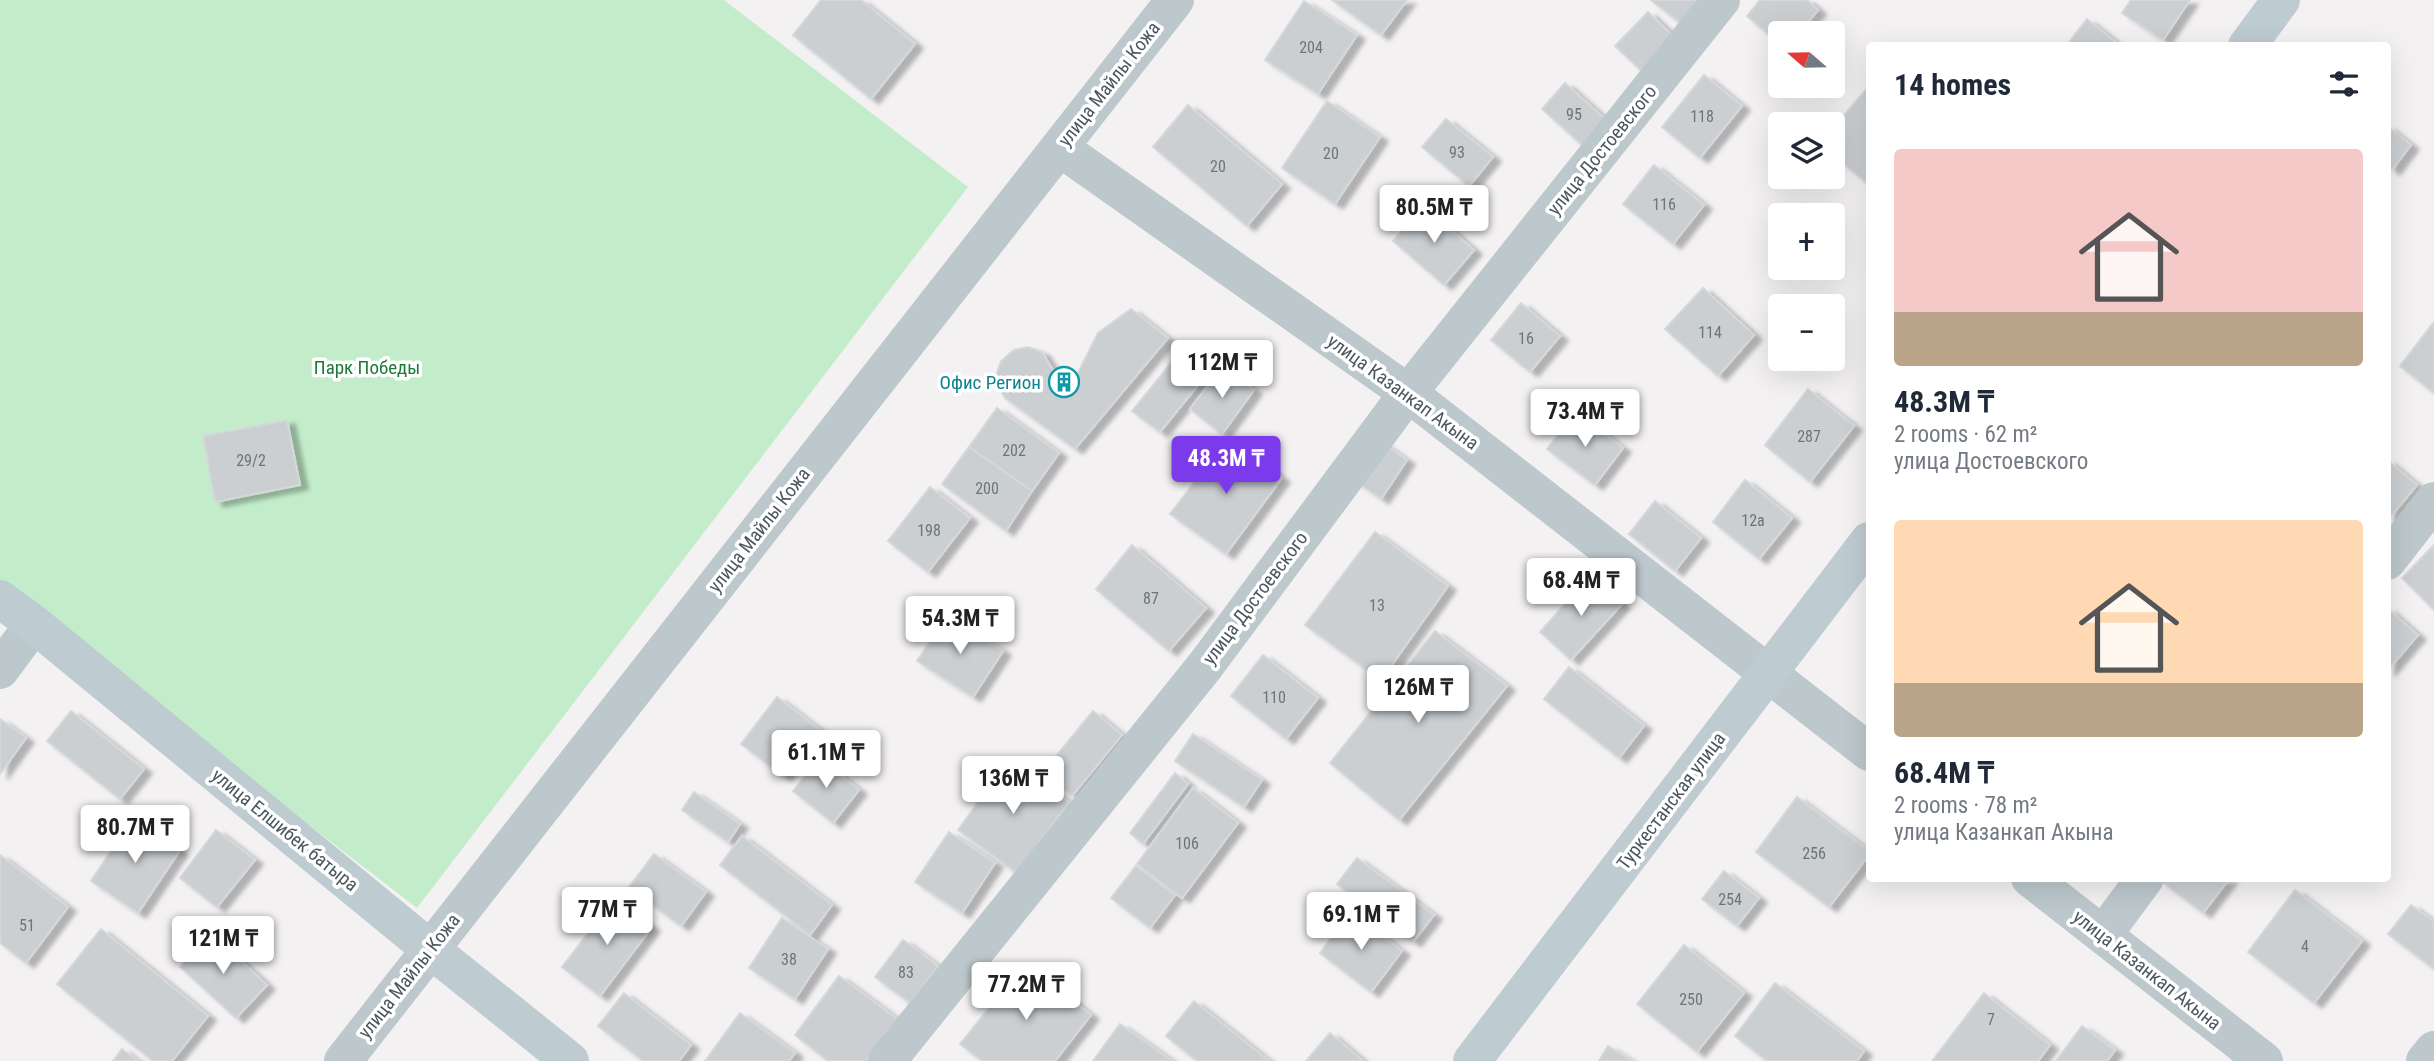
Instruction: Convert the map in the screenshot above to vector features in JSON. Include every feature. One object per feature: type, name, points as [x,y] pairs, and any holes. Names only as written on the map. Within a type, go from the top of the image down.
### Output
[{"type":"street","name":"улица Майлы Кожа","points":[[343,1061],[1175,0]]},
{"type":"street","name":"улица Достоевского","points":[[887,1061],[1205,666],[1408,393],[1721,0]]},
{"type":"street","points":[[2250,42],[2281,0]]},
{"type":"street","name":"улица Казанкап Акына","points":[[1060,148],[1408,393],[1866,750]]},
{"type":"street","points":[[2391,556],[2434,502]]},
{"type":"street","name":"Туркестанская улица","points":[[1472,1061],[1866,545]]},
{"type":"street","name":"улица Елшибек батыра","points":[[0,599],[570,1061]]},
{"type":"street","points":[[0,670],[34,624]]},
{"type":"street","name":"улица Казанкап Акына","points":[[2035,882],[2264,1061]]},
{"type":"street","points":[[2103,935],[2143,882]]},
{"type":"street","points":[[2425,1061],[2434,1050]]},
{"type":"green space","name":"Парк Победы","points":[[0,0],[724,0],[968,187],[417,908],[0,588]]},
{"type":"building","points":[[821,0],[861,0],[915,44],[871,99],[793,35]]},
{"type":"building","points":[[1332,0],[1407,0],[1381,35]]},
{"type":"building","points":[[1651,0],[1705,0],[1684,26]]},
{"type":"building","points":[[1760,0],[1807,0],[1818,10],[1809,21],[1768,21],[1768,34],[1747,16]]},
{"type":"building","points":[[2131,0],[2190,0],[2163,40],[2122,13]]},
{"type":"building","points":[[1304,1],[1357,35],[1318,94],[1265,60]]},
{"type":"building","points":[[1648,12],[1680,43],[1648,77],[1615,46]]},
{"type":"building","points":[[2087,19],[2115,42],[2069,42]]},
{"type":"building","points":[[1704,75],[1742,106],[1700,158],[1662,127]]},
{"type":"building","points":[[1565,83],[1605,119],[1582,145],[1542,109]]},
{"type":"building","points":[[1866,89],[1866,182],[1845,165],[1845,114]]},
{"type":"building","points":[[1327,101],[1380,137],[1335,204],[1282,168]]},
{"type":"building","points":[[1188,105],[1282,184],[1247,226],[1153,147]]},
{"type":"building","points":[[1446,119],[1493,157],[1469,186],[1422,147]]},
{"type":"building","points":[[2391,129],[2411,145],[2391,169]]},
{"type":"building","points":[[1654,165],[1704,205],[1673,244],[1623,204]]},
{"type":"building","points":[[1424,206],[1474,250],[1444,285],[1393,241]]},
{"type":"building","points":[[1703,288],[1754,335],[1718,376],[1665,329]]},
{"type":"building","points":[[1521,303],[1560,336],[1530,372],[1491,340]]},
{"type":"building","name":"Офис Регион","points":[[1131,309],[1168,338],[1075,449],[1005,398],[996,376],[1001,361],[1014,350],[1028,347],[1042,352],[1056,375],[1076,377],[1098,333]]},
{"type":"building","points":[[2434,322],[2434,393],[2400,366]]},
{"type":"building","points":[[1185,346],[1211,369],[1160,432],[1132,411]]},
{"type":"building","points":[[1223,366],[1254,390],[1222,434],[1190,409]]},
{"type":"building","points":[[1808,389],[1854,426],[1810,482],[1765,445]]},
{"type":"building","points":[[997,408],[1059,453],[1032,491],[969,447]]},
{"type":"building","points":[[1576,412],[1623,448],[1595,485],[1547,449]]},
{"type":"building","points":[[287,420],[300,485],[215,502],[203,436]]},
{"type":"building","points":[[1228,438],[1282,478],[1226,554],[1170,514]]},
{"type":"building","points":[[1378,440],[1407,460],[1381,499],[1353,479]]},
{"type":"building","points":[[969,447],[1032,491],[1006,531],[942,484]]},
{"type":"building","points":[[2391,463],[2417,485],[2391,516]]},
{"type":"building","points":[[1745,480],[1792,518],[1759,559],[1713,522]]},
{"type":"building","points":[[930,487],[970,518],[928,572],[888,541]]},
{"type":"building","points":[[1655,501],[1701,538],[1675,571],[1629,534]]},
{"type":"building","points":[[1375,532],[1448,586],[1381,680],[1305,625]]},
{"type":"building","points":[[1132,545],[1206,608],[1169,651],[1096,589]]},
{"type":"building","points":[[2434,545],[2434,610],[2402,578]]},
{"type":"building","points":[[1590,576],[1622,604],[1571,660],[1540,632]]},
{"type":"building","points":[[2391,611],[2418,635],[2391,666]]},
{"type":"building","points":[[948,614],[1003,651],[973,697],[917,661]]},
{"type":"building","points":[[1435,631],[1507,686],[1399,820],[1330,763]]},
{"type":"building","points":[[1263,655],[1318,698],[1286,739],[1231,696]]},
{"type":"building","points":[[1569,667],[1644,726],[1619,758],[1544,699]]},
{"type":"building","points":[[777,697],[820,730],[783,776],[741,744]]},
{"type":"building","points":[[71,711],[144,769],[120,799],[47,741]]},
{"type":"building","points":[[1093,711],[1122,735],[1072,796],[1043,772]]},
{"type":"building","points":[[0,719],[26,738],[0,774]]},
{"type":"building","points":[[1193,734],[1262,780],[1244,807],[1175,761]]},
{"type":"building","points":[[819,758],[859,790],[833,823],[793,791]]},
{"type":"building","points":[[1010,758],[1069,802],[1017,873],[958,830]]},
{"type":"building","points":[[1175,773],[1188,784],[1143,844],[1130,833]]},
{"type":"building","points":[[1193,788],[1238,823],[1182,898],[1137,864]]},
{"type":"building","points":[[694,792],[740,824],[728,842],[682,810]]},
{"type":"building","points":[[1797,797],[1866,849],[1866,859],[1829,907],[1756,852]]},
{"type":"building","points":[[133,818],[180,850],[138,913],[91,881]]},
{"type":"building","points":[[216,830],[255,860],[217,907],[180,878]]},
{"type":"building","points":[[949,832],[995,863],[962,913],[915,882]]},
{"type":"building","points":[[742,836],[832,905],[810,935],[720,865]]},
{"type":"building","points":[[654,854],[706,892],[681,926],[629,887]]},
{"type":"building","points":[[0,855],[68,907],[26,963],[0,943]]},
{"type":"building","points":[[1357,858],[1434,915],[1413,942],[1337,884]]},
{"type":"building","points":[[1136,866],[1175,895],[1150,928],[1111,898]]},
{"type":"building","points":[[1724,871],[1759,898],[1737,926],[1702,899]]},
{"type":"building","points":[[2162,882],[2227,882],[2203,913]]},
{"type":"building","points":[[2295,890],[2362,941],[2314,1003],[2248,952]]},
{"type":"building","points":[[615,898],[652,927],[600,996],[562,967]]},
{"type":"building","points":[[2411,905],[2434,922],[2434,969],[2388,934]]},
{"type":"building","points":[[1350,912],[1402,951],[1371,992],[1320,953]]},
{"type":"building","points":[[782,918],[828,949],[795,999],[749,968]]},
{"type":"building","points":[[101,929],[208,1016],[172,1061],[153,1061],[57,984]]},
{"type":"building","points":[[211,933],[267,985],[236,1018],[180,967]]},
{"type":"building","points":[[903,940],[938,966],[910,1003],[875,977]]},
{"type":"building","points":[[1684,945],[1744,993],[1697,1052],[1637,1004]]},
{"type":"building","points":[[1025,963],[1091,1015],[1055,1061],[982,1061],[960,1044]]},
{"type":"building","points":[[839,976],[897,1019],[866,1061],[828,1061],[795,1035]]},
{"type":"building","points":[[1775,983],[1864,1051],[1857,1061],[1767,1061],[1735,1036]]},
{"type":"building","points":[[624,993],[691,1045],[679,1061],[643,1061],[598,1026]]},
{"type":"building","points":[[1984,993],[2050,1045],[2038,1061],[1932,1061]]},
{"type":"building","points":[[1194,1001],[1269,1061],[1197,1061],[1166,1036]]},
{"type":"building","points":[[740,1013],[795,1053],[789,1061],[705,1061]]},
{"type":"building","points":[[1120,1024],[1172,1061],[1093,1061]]},
{"type":"building","points":[[2082,1026],[2115,1050],[2107,1061],[2056,1061]]},
{"type":"building","points":[[1330,1033],[1363,1061],[1306,1061]]},
{"type":"building","points":[[1608,1046],[1632,1061],[1599,1061]]},
{"type":"building","points":[[122,1049],[138,1061],[113,1061]]},
{"type":"place","name":"Офис Регион","points":[[1064,382]]}]
